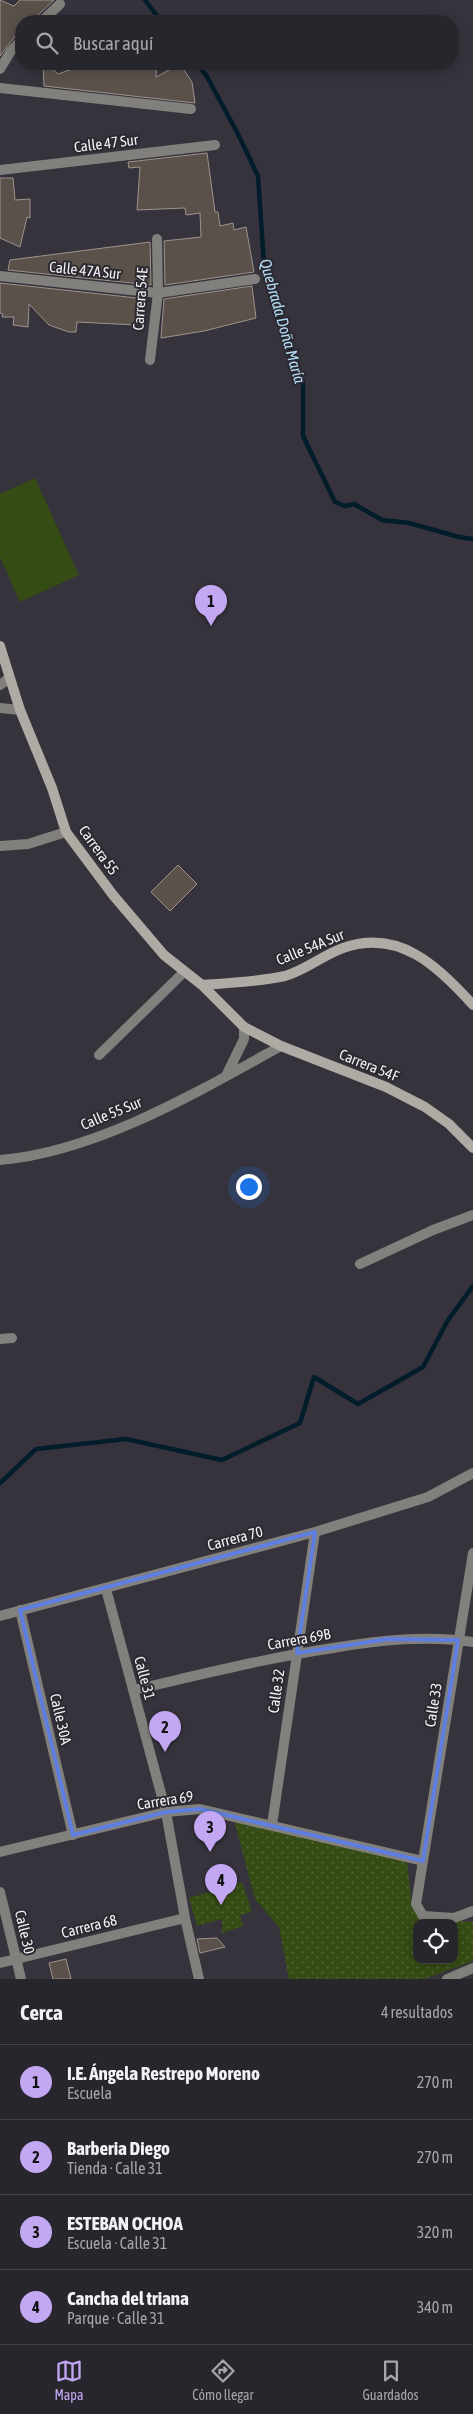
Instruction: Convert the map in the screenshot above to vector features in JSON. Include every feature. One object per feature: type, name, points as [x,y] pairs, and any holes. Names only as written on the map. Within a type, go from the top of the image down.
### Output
[{"type":"main road","name":"Carrera 55","points":[[0,646],[20,710],[52,788],[66,832],[150,940],[184,972],[202,985],[244,1027]]},
{"type":"main road","name":"Calle 54A Sur","points":[[202,985],[286,976],[342,948],[362,943],[382,943],[400,947],[438,967],[473,1005]]},
{"type":"main road","name":"Carrera 54F","points":[[244,1027],[281,1046],[386,1088],[426,1107],[449,1124],[473,1148]]},
{"type":"street","points":[[48,15],[60,4]]},
{"type":"street","points":[[0,69],[15,46]]},
{"type":"street","points":[[0,88],[191,109]]},
{"type":"street","name":"Calle 47 Sur","points":[[0,170],[215,145]]},
{"type":"street","name":"Carrera 54E","points":[[150,360],[158,293],[157,239]]},
{"type":"street","name":"Calle 47A Sur","points":[[0,276],[158,293],[255,279]]},
{"type":"street","points":[[0,685],[9,678]]},
{"type":"street","points":[[0,708],[20,710]]},
{"type":"street","points":[[0,846],[28,844],[66,832]]},
{"type":"street","points":[[99,1055],[184,972]]},
{"type":"street","points":[[226,1076],[244,1039],[244,1027]]},
{"type":"street","name":"Calle 55 Sur","points":[[0,1160],[61,1148],[104,1133],[167,1106],[281,1046]]},
{"type":"street","points":[[360,1264],[433,1230],[473,1215]]},
{"type":"street","points":[[0,1339],[12,1338]]},
{"type":"street","name":"Carrera 70","points":[[0,1616],[315,1532],[428,1497],[473,1473]]},
{"type":"street","name":"Calle 32","points":[[272,1825],[315,1532]]},
{"type":"street","name":"Calle 33","points":[[473,1556],[416,1904],[423,1916],[454,1918],[473,1911]]},
{"type":"street","name":"Calle 31","points":[[106,1589],[166,1812],[185,1918],[199,1979]]},
{"type":"street","name":"Calle 30A","points":[[20,1610],[73,1835]]},
{"type":"street","name":"Carrera 69B","points":[[133,1690],[297,1653],[388,1639],[473,1642]]},
{"type":"street","name":"Carrera 69","points":[[0,1852],[166,1812],[200,1809],[423,1861]]},
{"type":"street","name":"Calle 30","points":[[0,1892],[21,1979]]},
{"type":"street","name":"Carrera 68","points":[[0,1962],[185,1918]]},
{"type":"street","points":[[447,1979],[468,1974]]},
{"type":"highlighted area","points":[[315,1532],[297,1653],[388,1639],[458,1640],[423,1861],[200,1809],[166,1812],[73,1835],[20,1610]]},
{"type":"green space","points":[[35,478],[79,575],[20,602],[0,557],[0,494]]},
{"type":"green space","points":[[234,1820],[407,1861],[412,1906],[422,1918],[435,1919],[413,1919],[413,1964],[458,1964],[458,1921],[473,1922],[473,1961],[424,1979],[289,1979],[279,1927],[255,1899]]},
{"type":"green space","points":[[242,1882],[252,1912],[240,1915],[243,1926],[222,1933],[222,1919],[197,1926],[189,1898]]},
{"type":"building","points":[[0,0],[14,6],[20,0],[54,0],[38,15],[15,15],[15,36],[0,56]]},
{"type":"building","points":[[43,70],[54,70],[58,74],[70,70],[157,70],[156,77],[169,70],[184,70],[192,82],[195,103],[44,86]]},
{"type":"building","points":[[207,153],[215,212],[218,212],[220,226],[233,223],[234,230],[246,227],[254,272],[165,285],[164,241],[201,237],[200,213],[186,215],[185,208],[137,210],[140,167],[129,168],[128,162]]},
{"type":"building","points":[[0,178],[13,178],[15,200],[30,199],[30,218],[27,217],[20,247],[0,238]]},
{"type":"building","points":[[150,242],[151,285],[8,270],[10,260]]},
{"type":"building","points":[[0,283],[137,298],[136,325],[77,322],[76,332],[69,332],[49,325],[29,304],[28,327],[13,325],[14,317],[2,317],[3,314],[0,313]]},
{"type":"building","points":[[252,286],[256,318],[204,331],[161,338],[164,299]]},
{"type":"building","points":[[178,865],[197,884],[170,911],[151,892]]},
{"type":"building","points":[[217,1938],[225,1947],[200,1953],[197,1939]]},
{"type":"building","points":[[66,1959],[71,1979],[53,1979],[49,1963]]},
{"type":"waterway","name":"Quebrada Doña María","points":[[145,0],[156,15]]},
{"type":"waterway","name":"Quebrada Doña María","points":[[202,70],[237,132],[258,176],[264,264],[282,326],[303,383],[303,436],[335,502],[345,506],[354,504],[382,520],[409,523],[473,539]]},
{"type":"waterway","points":[[0,1483],[36,1449],[126,1439],[222,1460],[300,1423],[314,1377],[358,1404],[423,1367],[448,1320],[473,1286]]},
{"type":"place","name":"I.E. Ángela Restrepo Moreno","points":[[211,626]]},
{"type":"place","name":"Barberia Diego","points":[[165,1752]]},
{"type":"place","name":"ESTEBAN OCHOA","points":[[210,1852]]},
{"type":"place","name":"Cancha del triana","points":[[221,1905]]}]
